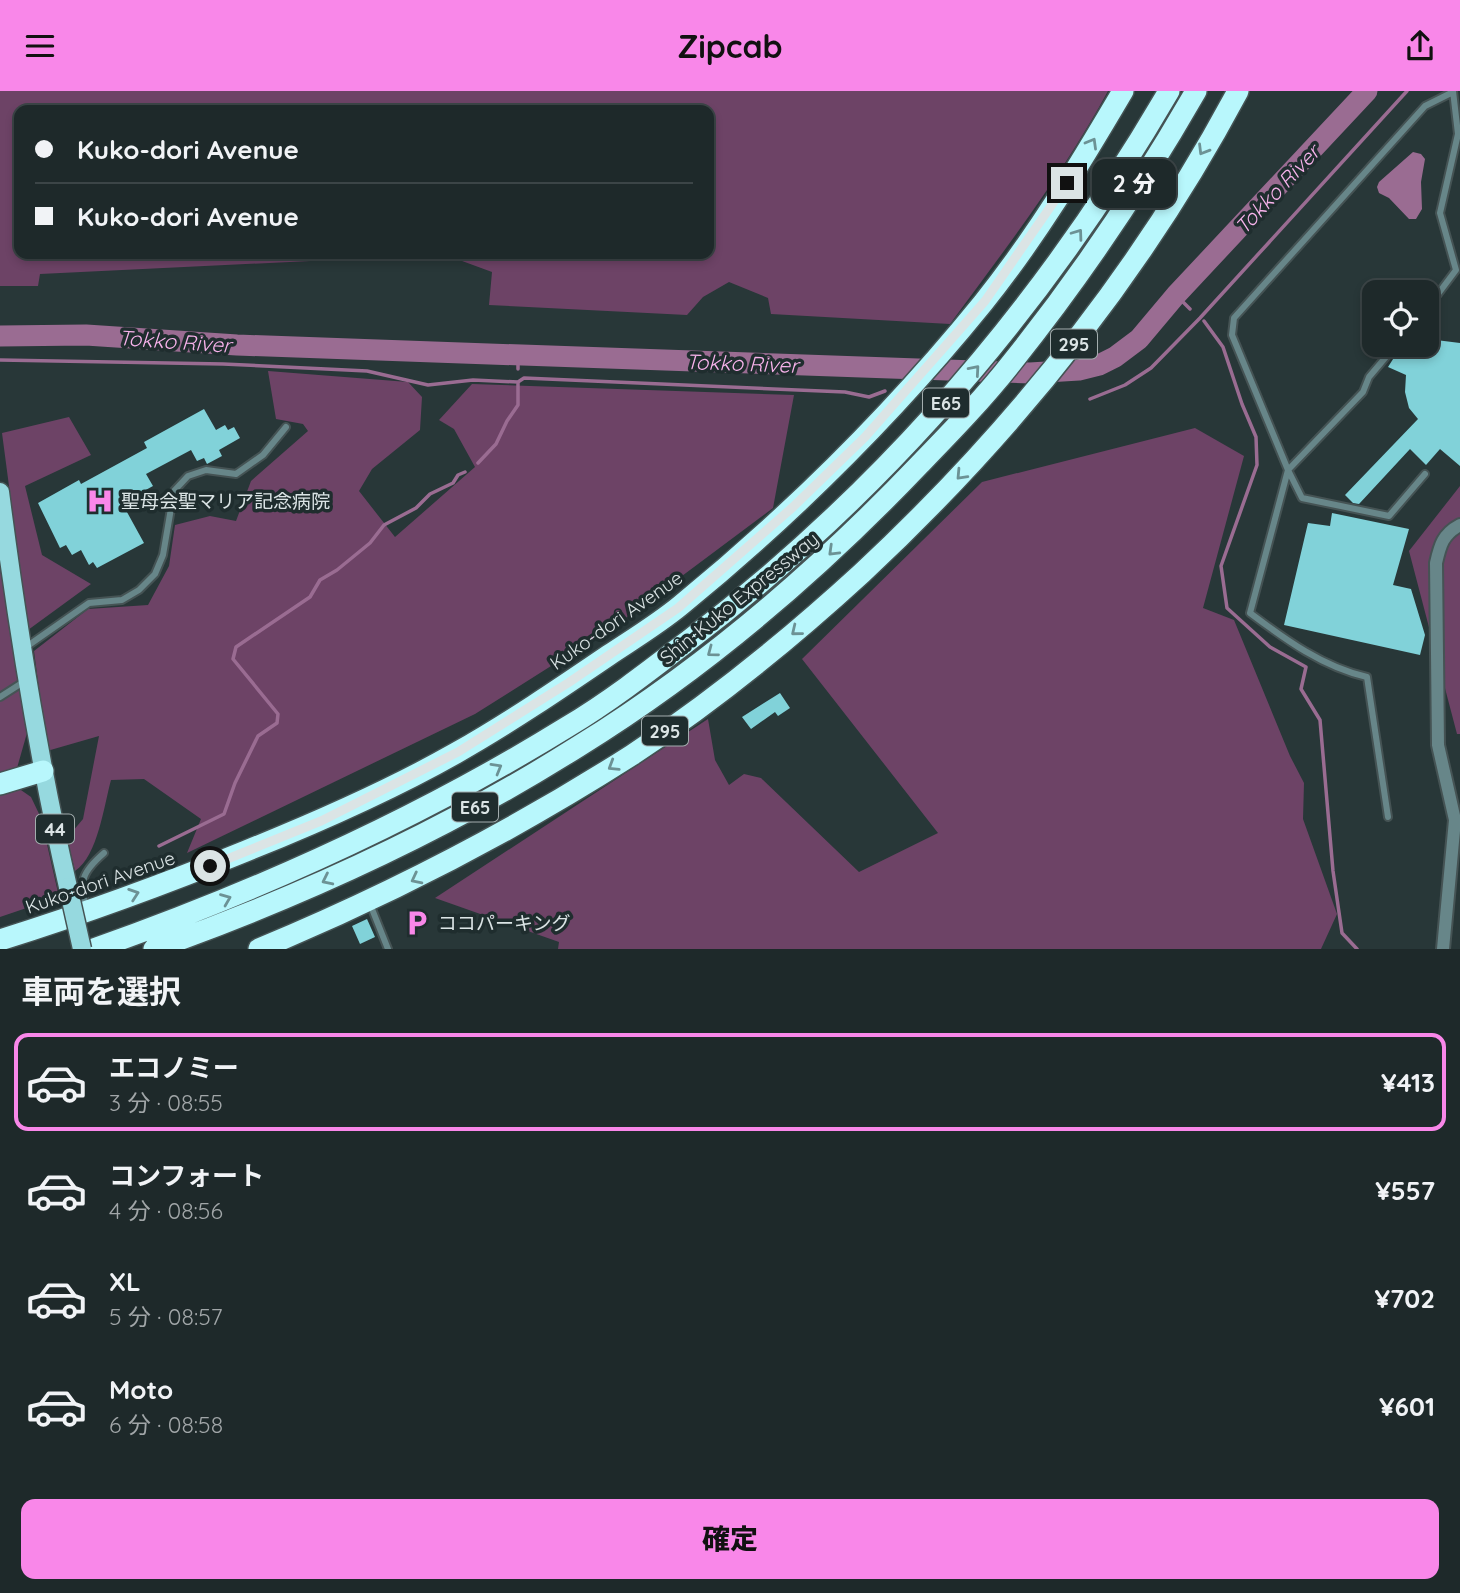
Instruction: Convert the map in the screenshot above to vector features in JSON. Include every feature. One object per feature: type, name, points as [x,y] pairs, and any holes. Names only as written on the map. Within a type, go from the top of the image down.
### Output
[{"type":"highway","name":"Kuko-dori Avenue","points":[[0,940],[165,884],[321,821],[458,752],[568,683],[678,608],[847,457],[932,364],[985,301],[1074,172],[1123,91]]},
{"type":"highway","name":"Shin-Kuko Expressway","points":[[94,949],[172,922],[272,881],[404,818],[568,727],[653,668],[729,610],[790,559],[844,508],[938,412],[992,350],[1038,290],[1132,155],[1169,91]]},
{"type":"highway","name":"Shin-Kuko Expressway","points":[[154,949],[328,880],[491,799],[580,746],[667,687],[744,629],[817,566],[882,504],[958,425],[1013,362],[1152,165],[1196,91]]},
{"type":"highway","name":"295","points":[[259,949],[370,902],[516,826],[633,754],[739,678],[811,620],[938,500],[1007,425],[1093,320],[1135,260],[1238,91]]},
{"type":"highway","points":[[0,784],[43,771]]},
{"type":"main road","name":"44","points":[[0,492],[22,650],[43,771],[82,949]]},
{"type":"street","points":[[1443,949],[1455,820],[1438,745],[1436,563],[1441,542],[1449,531],[1460,525]]},
{"type":"lane","points":[[1425,474],[1389,516],[1310,502],[1302,498],[1232,335],[1234,319],[1425,106],[1453,92],[1458,134],[1440,213],[1456,270],[1439,293]]},
{"type":"lane","points":[[1386,357],[1369,377],[1363,392],[1288,470],[1250,613],[1284,639],[1319,659],[1342,671],[1367,677],[1388,817]]},
{"type":"lane","points":[[22,650],[89,603],[122,600],[139,590],[155,575],[163,555],[174,491],[188,476],[206,471],[236,474],[263,454],[286,427]]},
{"type":"lane","points":[[0,697],[27,679]]},
{"type":"lane","points":[[86,911],[81,884],[89,866],[104,853]]},
{"type":"lane","points":[[370,902],[388,949]]},
{"type":"shaded area","points":[[0,91],[1108,91],[1053,181],[950,324],[771,314],[768,298],[729,282],[703,297],[687,315],[489,305],[492,272],[457,259],[714,259],[714,105],[14,105],[14,259],[332,259],[40,274],[38,286],[0,286]]},
{"type":"shaded area","points":[[1413,152],[1421,154],[1425,159],[1421,182],[1422,209],[1416,219],[1409,219],[1389,198],[1379,193],[1377,187],[1379,182]]},
{"type":"shaded area","points":[[268,371],[408,382],[422,397],[420,430],[372,469],[359,491],[395,537],[475,467],[454,429],[439,420],[472,384],[794,395],[773,508],[619,623],[475,714],[187,853],[201,819],[144,779],[111,780],[95,842],[83,864],[75,871],[67,838],[83,819],[99,736],[47,751],[34,651],[88,609],[148,605],[169,566],[175,525],[210,516],[236,521],[251,481],[308,431],[303,424],[276,419]]},
{"type":"shaded area","points":[[69,417],[91,455],[25,486],[42,555],[91,584],[28,630],[2,433]]},
{"type":"shaded area","points":[[1195,428],[1244,456],[1203,608],[1234,620],[1290,756],[1304,783],[1303,819],[1337,914],[1321,949],[558,949],[559,942],[435,898],[708,719],[715,760],[729,785],[744,774],[761,778],[859,872],[938,833],[802,659],[982,482]]},
{"type":"shaded area","points":[[1460,486],[1460,734],[1457,734],[1409,551]]},
{"type":"shaded area","points":[[0,568],[27,733],[17,768],[0,772]]},
{"type":"shaded area","points":[[18,788],[31,797],[41,818],[59,897],[0,917],[0,792]]},
{"type":"building","points":[[1439,340],[1460,343],[1460,466],[1440,449],[1426,465],[1410,449],[1359,504],[1353,503],[1345,495],[1418,419],[1409,408],[1405,392],[1406,375],[1388,367],[1394,357],[1439,357]]},
{"type":"building","points":[[204,409],[216,430],[225,425],[228,430],[234,427],[240,438],[219,450],[222,456],[207,464],[204,458],[197,461],[191,450],[146,474],[153,486],[122,503],[144,543],[97,568],[93,562],[89,565],[81,550],[72,555],[66,545],[60,548],[38,503],[79,480],[81,484],[147,448],[144,442]]},
{"type":"building","points":[[1332,513],[1409,529],[1393,585],[1411,589],[1425,635],[1420,655],[1284,625],[1308,523],[1330,526]]},
{"type":"building","points":[[780,693],[790,708],[778,716],[775,712],[751,729],[742,717]]},
{"type":"building","points":[[367,919],[375,937],[360,944],[352,926]]},
{"type":"waterway","name":"Tokko River","points":[[0,336],[86,335],[237,345],[1030,373],[1079,370],[1115,357],[1139,339],[1176,295],[1367,91]]},
{"type":"waterway","points":[[1090,399],[1125,385],[1151,368],[1407,91]]},
{"type":"waterway","points":[[1176,295],[1190,309]]},
{"type":"waterway","points":[[1204,321],[1223,347],[1256,437],[1257,465],[1221,566],[1227,608],[1270,647],[1306,667],[1301,689],[1320,720],[1333,871],[1342,933],[1357,949]]},
{"type":"waterway","points":[[518,356],[518,369]]},
{"type":"waterway","points":[[0,360],[223,364],[367,371],[428,385],[473,380],[518,382],[524,378],[845,392],[869,397],[885,391]]},
{"type":"waterway","points":[[478,463],[496,444],[518,405],[518,382]]},
{"type":"waterway","points":[[159,846],[224,814],[235,783],[258,736],[277,723],[278,714],[233,659],[236,647],[310,597],[320,580],[370,543],[384,525],[416,508],[430,494],[453,483],[458,475],[465,472]]},
{"type":"place","name":"聖母会聖マリア記念病院","points":[[100,501]]},
{"type":"place","name":"ココパーキング","points":[[417,923]]},
{"type":"route","points":[[210,866],[321,821],[458,752],[568,683],[678,608],[847,457],[985,301],[1067,183]]}]
